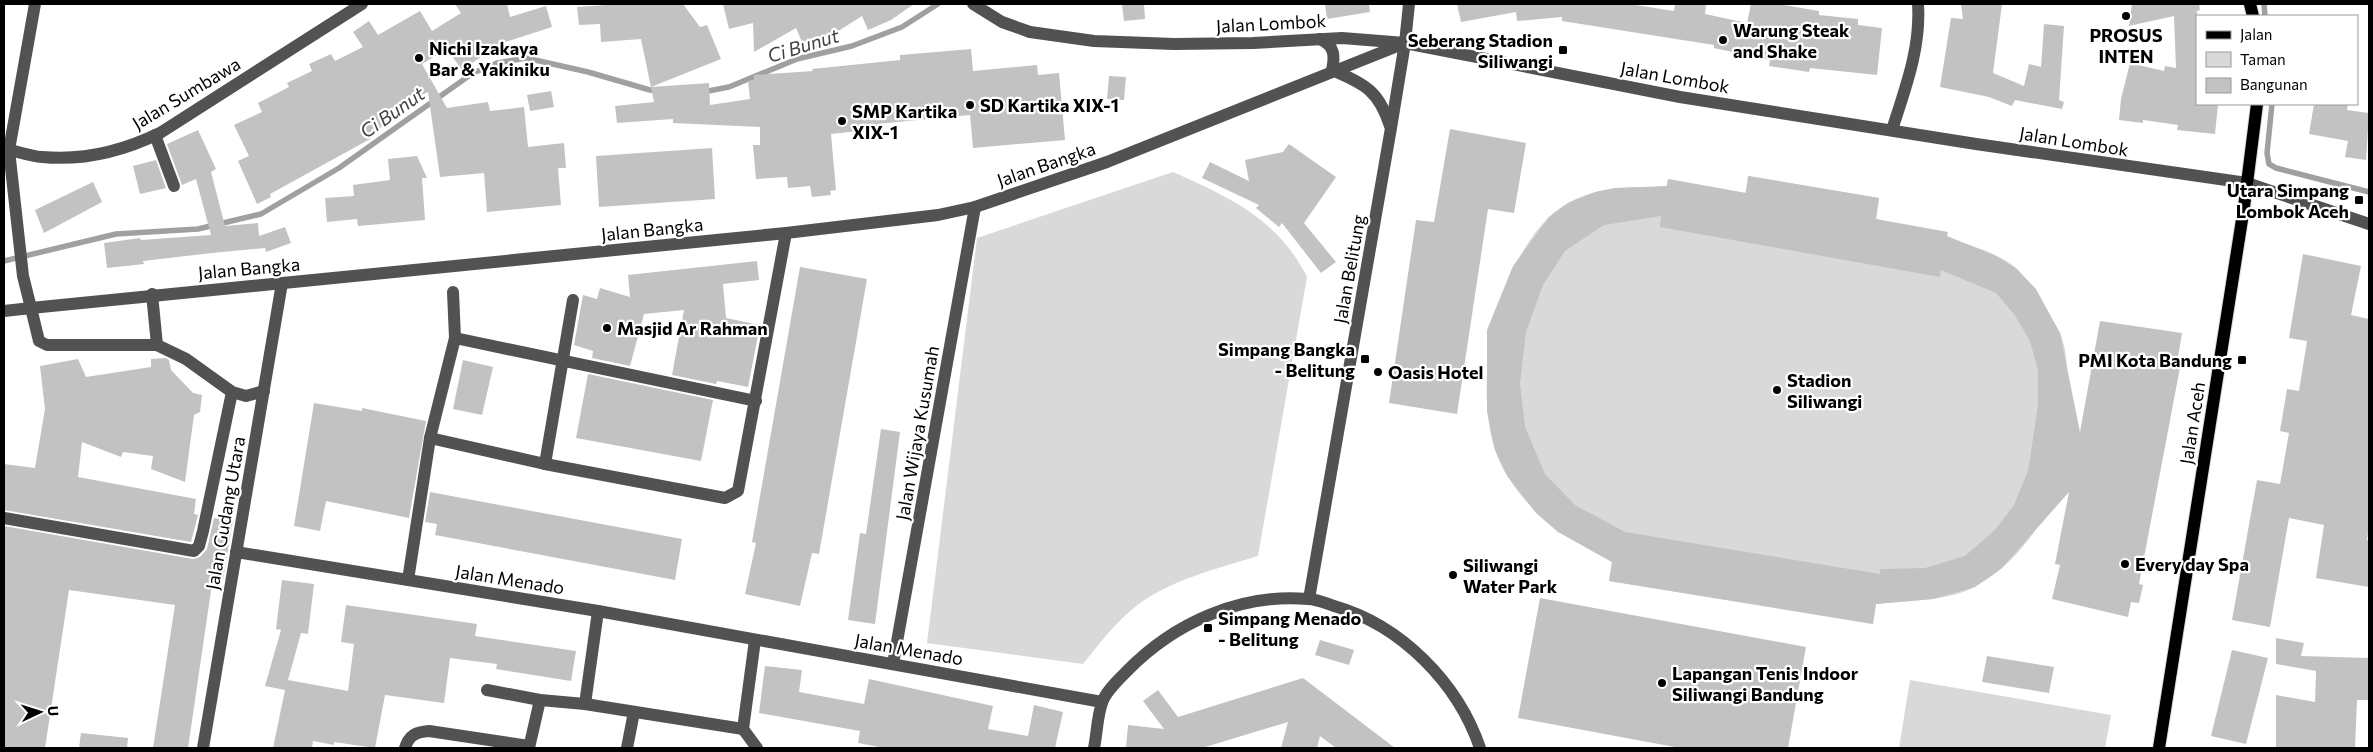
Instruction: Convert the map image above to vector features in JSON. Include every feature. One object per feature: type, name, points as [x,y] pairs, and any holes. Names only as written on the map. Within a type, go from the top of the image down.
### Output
[{"type":"main road","name":"Jalan Aceh","points":[[2159,748],[2247,183],[2257,105]]},
{"type":"street","points":[[35,4],[6,150],[23,276],[39,341],[47,345],[157,345],[186,359],[232,392],[246,396],[264,391]]},
{"type":"street","name":"Jalan Sumbawa","points":[[6,150],[41,157],[68,158],[99,155],[131,146],[155,135],[362,4]]},
{"type":"street","name":"Jalan Lombok","points":[[973,4],[1002,22],[1030,32],[1094,41],[1174,44],[1370,38],[1405,43],[1680,97],[2247,183],[2369,224]]},
{"type":"street","name":"Jalan Belitung","points":[[1309,599],[1391,128],[1405,43],[1409,4]]},
{"type":"street","points":[[1892,130],[1912,68],[1920,27],[1918,4]]},
{"type":"street","points":[[1320,39],[1329,43],[1334,50],[1332,70],[1369,88],[1384,107],[1391,128]]},
{"type":"street","name":"Jalan Bangka","points":[[4,311],[152,294],[282,283],[786,233],[938,215],[975,207],[1107,162],[1332,70],[1405,43]]},
{"type":"street","points":[[155,135],[174,186]]},
{"type":"street","name":"Jalan Wijaya Kusumah","points":[[893,664],[975,207]]},
{"type":"street","points":[[430,438],[546,464],[726,498],[732,497],[738,492],[786,233]]},
{"type":"street","name":"Jalan Gudang Utara","points":[[203,748],[282,283]]},
{"type":"street","points":[[408,580],[430,438],[455,338],[453,292]]},
{"type":"street","points":[[152,294],[157,345]]},
{"type":"street","points":[[546,464],[573,300]]},
{"type":"street","points":[[455,338],[756,401]]},
{"type":"street","points":[[4,518],[194,551],[199,546],[203,531],[232,392]]},
{"type":"street","name":"Jalan Menado","points":[[236,552],[598,611],[1102,702]]},
{"type":"street","points":[[1094,748],[1102,702],[1120,678],[1142,656],[1166,638],[1192,622],[1220,611],[1249,603],[1279,599],[1309,599],[1345,609],[1378,624],[1408,646],[1435,671],[1457,700],[1475,732],[1480,748]]},
{"type":"street","points":[[585,704],[598,611]]},
{"type":"street","points":[[742,729],[755,640]]},
{"type":"street","points":[[487,690],[540,700],[585,704],[742,729],[757,748]]},
{"type":"street","points":[[405,748],[410,738],[418,732],[429,731],[529,747],[540,700]]},
{"type":"street","points":[[627,748],[634,712]]},
{"type":"green space","points":[[1173,172],[1232,201],[1267,225],[1282,240],[1307,277],[1258,556],[1194,576],[1148,598],[1121,620],[1083,664],[927,643],[977,238]]},
{"type":"green space","name":"Stadion Siliwangi","points":[[1749,176],[1879,198],[1876,219],[1951,239],[1991,253],[2007,261],[2022,275],[2057,327],[2065,352],[2067,376],[2066,404],[2058,463],[2051,491],[2043,514],[2028,540],[2000,569],[1976,586],[1954,595],[1876,604],[1873,624],[1609,581],[1612,562],[1567,536],[1541,516],[1518,492],[1500,463],[1488,419],[1487,372],[1489,336],[1506,285],[1529,241],[1539,228],[1561,207],[1589,194],[1604,190],[1635,187],[1666,189],[1668,179],[1745,193]]},
{"type":"green space","points":[[1910,680],[2111,715],[2105,748],[1899,748]]},
{"type":"building","points":[[455,4],[507,4],[510,17],[546,6],[552,27],[496,45],[462,70],[447,49],[422,64],[447,108],[488,102],[490,111],[524,107],[528,147],[564,143],[566,168],[558,168],[561,205],[487,212],[484,173],[440,177],[428,92],[394,108],[399,119],[369,133],[372,138],[270,194],[271,197],[257,204],[238,161],[249,156],[234,125],[262,112],[258,103],[289,87],[287,83],[312,71],[309,64],[331,54],[335,61],[363,47],[353,32],[369,21],[378,35],[420,11],[432,31],[461,13]]},
{"type":"building","points":[[621,4],[683,4],[700,27],[707,25],[721,59],[651,87],[709,83],[710,105],[750,99],[748,81],[754,80],[754,75],[813,71],[812,69],[900,60],[900,55],[971,49],[973,71],[1037,65],[1038,75],[1059,73],[1065,140],[973,148],[970,115],[877,124],[877,129],[831,134],[836,190],[830,191],[831,195],[812,197],[810,186],[788,188],[787,177],[756,179],[753,145],[760,145],[760,127],[673,123],[673,119],[617,123],[615,106],[654,102],[641,39],[601,42],[600,24],[579,25],[577,7]]},
{"type":"building","points":[[723,4],[914,4],[891,20],[868,30],[862,16],[832,35],[834,42],[807,54],[796,28],[754,52],[753,23],[729,29]]},
{"type":"building","points":[[1122,4],[1144,4],[1145,19],[1124,21]]},
{"type":"building","points":[[1325,4],[1369,4],[1370,12],[1327,19]]},
{"type":"building","points":[[1457,4],[1629,4],[1674,11],[1675,4],[1706,4],[1705,14],[1747,23],[1751,4],[1778,4],[1819,11],[1819,15],[1858,19],[1858,25],[1882,28],[1877,75],[1810,68],[1809,72],[1769,66],[1770,60],[1714,48],[1714,45],[1562,21],[1562,17],[1517,21],[1516,12],[1461,22]]},
{"type":"building","points":[[1961,4],[2002,4],[1993,73],[2024,86],[2029,64],[2041,67],[2044,24],[2064,26],[2059,100],[2064,102],[2062,109],[2015,100],[2012,106],[1989,97],[1940,87],[1951,18],[1963,19]]},
{"type":"building","points":[[2132,4],[2199,4],[2200,10],[2197,11],[2196,15],[2196,105],[2218,105],[2215,134],[2177,130],[2178,125],[2143,120],[2143,123],[2119,120],[2121,99],[2130,63],[2164,71],[2165,66],[2176,68],[2174,16],[2129,26]]},
{"type":"building","points":[[1109,76],[1126,77],[1124,100],[1107,99]]},
{"type":"building","points":[[551,91],[554,107],[530,111],[527,95]]},
{"type":"building","points":[[2314,105],[2348,105],[2347,110],[2369,113],[2366,160],[2345,157],[2348,141],[2309,134]]},
{"type":"building","points":[[1450,129],[1526,143],[1514,213],[1488,209],[1457,414],[1389,403],[1416,220],[1434,222]]},
{"type":"building","points":[[198,130],[216,169],[211,172],[225,226],[258,223],[259,236],[285,227],[291,243],[266,252],[265,248],[212,253],[143,261],[144,264],[107,268],[104,243],[140,238],[141,240],[211,235],[196,179],[182,185],[167,144]]},
{"type":"building","points":[[1289,144],[1336,177],[1304,223],[1336,262],[1321,273],[1282,223],[1279,227],[1256,208],[1259,205],[1202,178],[1210,162],[1249,181],[1245,160],[1283,152]]},
{"type":"building","points":[[712,148],[715,199],[599,207],[596,156]]},
{"type":"building","points":[[417,156],[427,178],[422,178],[425,220],[358,226],[357,219],[327,222],[325,198],[354,196],[353,185],[390,180],[388,159]]},
{"type":"building","points":[[156,160],[166,188],[140,194],[133,166]]},
{"type":"building","points":[[1748,176],[1879,198],[1876,219],[1948,232],[1947,236],[1996,256],[2017,269],[2036,289],[2060,333],[2080,432],[2100,321],[2182,333],[2178,357],[2182,357],[2139,584],[2143,585],[2139,603],[2131,602],[2128,617],[2052,599],[2060,565],[2055,564],[2069,492],[2002,568],[1975,587],[1933,599],[1876,604],[1873,624],[1609,581],[1612,562],[1558,532],[1536,513],[1508,477],[1495,450],[1487,411],[1487,330],[1513,266],[1549,217],[1568,203],[1595,192],[1615,188],[1667,186],[1668,179],[1746,193]],"holes":[[[1661,216],[1660,227],[1940,277],[1941,270],[1996,293],[2014,314],[2030,341],[2038,370],[2038,405],[2028,471],[2014,505],[1995,530],[1965,556],[1925,568],[1880,569],[1880,574],[1625,532],[1575,505],[1545,474],[1525,427],[1520,384],[1526,332],[1543,285],[1565,251],[1604,225]]]},
{"type":"building","points":[[93,182],[102,202],[44,233],[35,210]]},
{"type":"building","points":[[2303,254],[2361,266],[2351,315],[2369,319],[2369,526],[2367,540],[2369,541],[2369,587],[2316,578],[2324,525],[2289,518],[2270,627],[2232,620],[2257,480],[2280,484],[2289,433],[2280,431],[2287,389],[2299,391],[2307,341],[2289,338]]},
{"type":"building","points":[[757,261],[759,280],[723,284],[726,318],[760,325],[748,387],[717,381],[716,384],[672,375],[684,310],[644,314],[630,366],[592,358],[593,351],[574,345],[583,295],[597,299],[600,288],[630,297],[628,275]]},
{"type":"building","points":[[800,267],[867,279],[819,554],[812,553],[800,606],[745,594],[756,543],[752,542]]},
{"type":"building","points":[[166,358],[169,360],[171,370],[193,393],[202,395],[200,412],[194,415],[185,482],[151,469],[153,456],[123,452],[121,457],[82,442],[78,477],[196,499],[194,514],[198,515],[191,542],[4,510],[4,464],[35,468],[45,409],[40,366],[78,359],[86,377],[151,367],[151,359]]},
{"type":"building","points":[[463,360],[493,367],[482,415],[453,409]]},
{"type":"building","points":[[588,374],[713,400],[701,461],[576,438]]},
{"type":"building","points":[[314,403],[362,411],[362,408],[426,421],[409,518],[326,501],[320,531],[294,526]]},
{"type":"building","points":[[881,429],[900,432],[875,624],[848,620],[860,533],[866,534]]},
{"type":"building","points":[[430,492],[682,539],[675,580],[435,535],[437,524],[425,522]]},
{"type":"building","points":[[214,518],[233,521],[223,579],[213,577],[188,748],[153,748],[175,605],[69,590],[45,748],[4,748],[4,526],[193,559],[200,557],[207,549]]},
{"type":"building","points":[[282,580],[314,584],[308,634],[301,633],[288,680],[348,691],[354,644],[341,642],[346,605],[477,624],[475,636],[576,651],[571,681],[496,669],[497,664],[450,658],[444,703],[385,695],[375,748],[334,742],[334,745],[313,741],[312,748],[273,748],[285,690],[265,686],[281,630],[276,629]]},
{"type":"building","name":"Lapangan Tenis Indoor Siliwangi Bandung","points":[[1540,598],[1806,647],[1788,748],[1680,748],[1518,718]]},
{"type":"building","points":[[2276,638],[2304,643],[2301,656],[2369,658],[2369,700],[2357,700],[2355,748],[2276,748],[2276,695],[2315,702],[2316,671],[2276,664]]},
{"type":"building","points":[[1320,640],[1354,650],[1349,665],[1315,655]]},
{"type":"building","points":[[2232,650],[2268,658],[2246,744],[2211,736]]},
{"type":"building","points":[[1987,656],[2054,667],[2049,693],[1982,682]]},
{"type":"building","points":[[765,666],[802,670],[799,692],[864,704],[869,679],[993,706],[988,729],[1028,736],[1034,705],[1063,712],[1055,748],[885,748],[858,743],[860,731],[759,713]]},
{"type":"building","points":[[1303,678],[1395,748],[1336,748],[1320,736],[1317,748],[1281,748],[1288,722],[1202,748],[1126,748],[1128,725],[1164,729],[1143,701],[1158,690],[1178,717]]},
{"type":"building","points":[[81,733],[128,738],[127,748],[79,748]]},
{"type":"waterway","name":"Ci Bunut","points":[[703,92],[729,87],[797,59],[852,46],[902,27],[938,4]]},
{"type":"waterway","points":[[2264,4],[2265,15]]},
{"type":"waterway","name":"Ci Bunut","points":[[4,261],[116,234],[198,229],[261,214],[339,168],[473,73],[497,63],[526,58],[659,91]]},
{"type":"waterway","points":[[2272,105],[2267,153],[2269,164],[2276,168],[2369,192]]},
{"type":"place","name":"PROSUS INTEN","points":[[2126,16]]},
{"type":"place","name":"Warung Steak and Shake","points":[[1723,40]]},
{"type":"place","name":"Seberang Stadion Siliwangi","points":[[1563,50]]},
{"type":"place","name":"Nichi Izakaya Bar & Yakiniku","points":[[419,58]]},
{"type":"place","name":"SD Kartika XIX-1","points":[[970,105]]},
{"type":"place","name":"SMP Kartika XIX-1","points":[[842,121]]},
{"type":"place","name":"Utara Simpang Lombok Aceh","points":[[2359,200]]},
{"type":"place","name":"Masjid Ar Rahman","points":[[607,328]]},
{"type":"place","name":"Simpang Bangka - Belitung","points":[[1365,359]]},
{"type":"place","name":"PMI Kota Bandung","points":[[2242,360]]},
{"type":"place","name":"Oasis Hotel","points":[[1378,372]]},
{"type":"place","name":"Stadion Siliwangi","points":[[1777,390]]},
{"type":"place","name":"Every day Spa","points":[[2125,564]]},
{"type":"place","name":"Siliwangi Water Park","points":[[1453,575]]},
{"type":"place","name":"Simpang Menado - Belitung","points":[[1208,628]]},
{"type":"place","name":"Lapangan Tenis Indoor Siliwangi Bandung","points":[[1662,683]]}]
